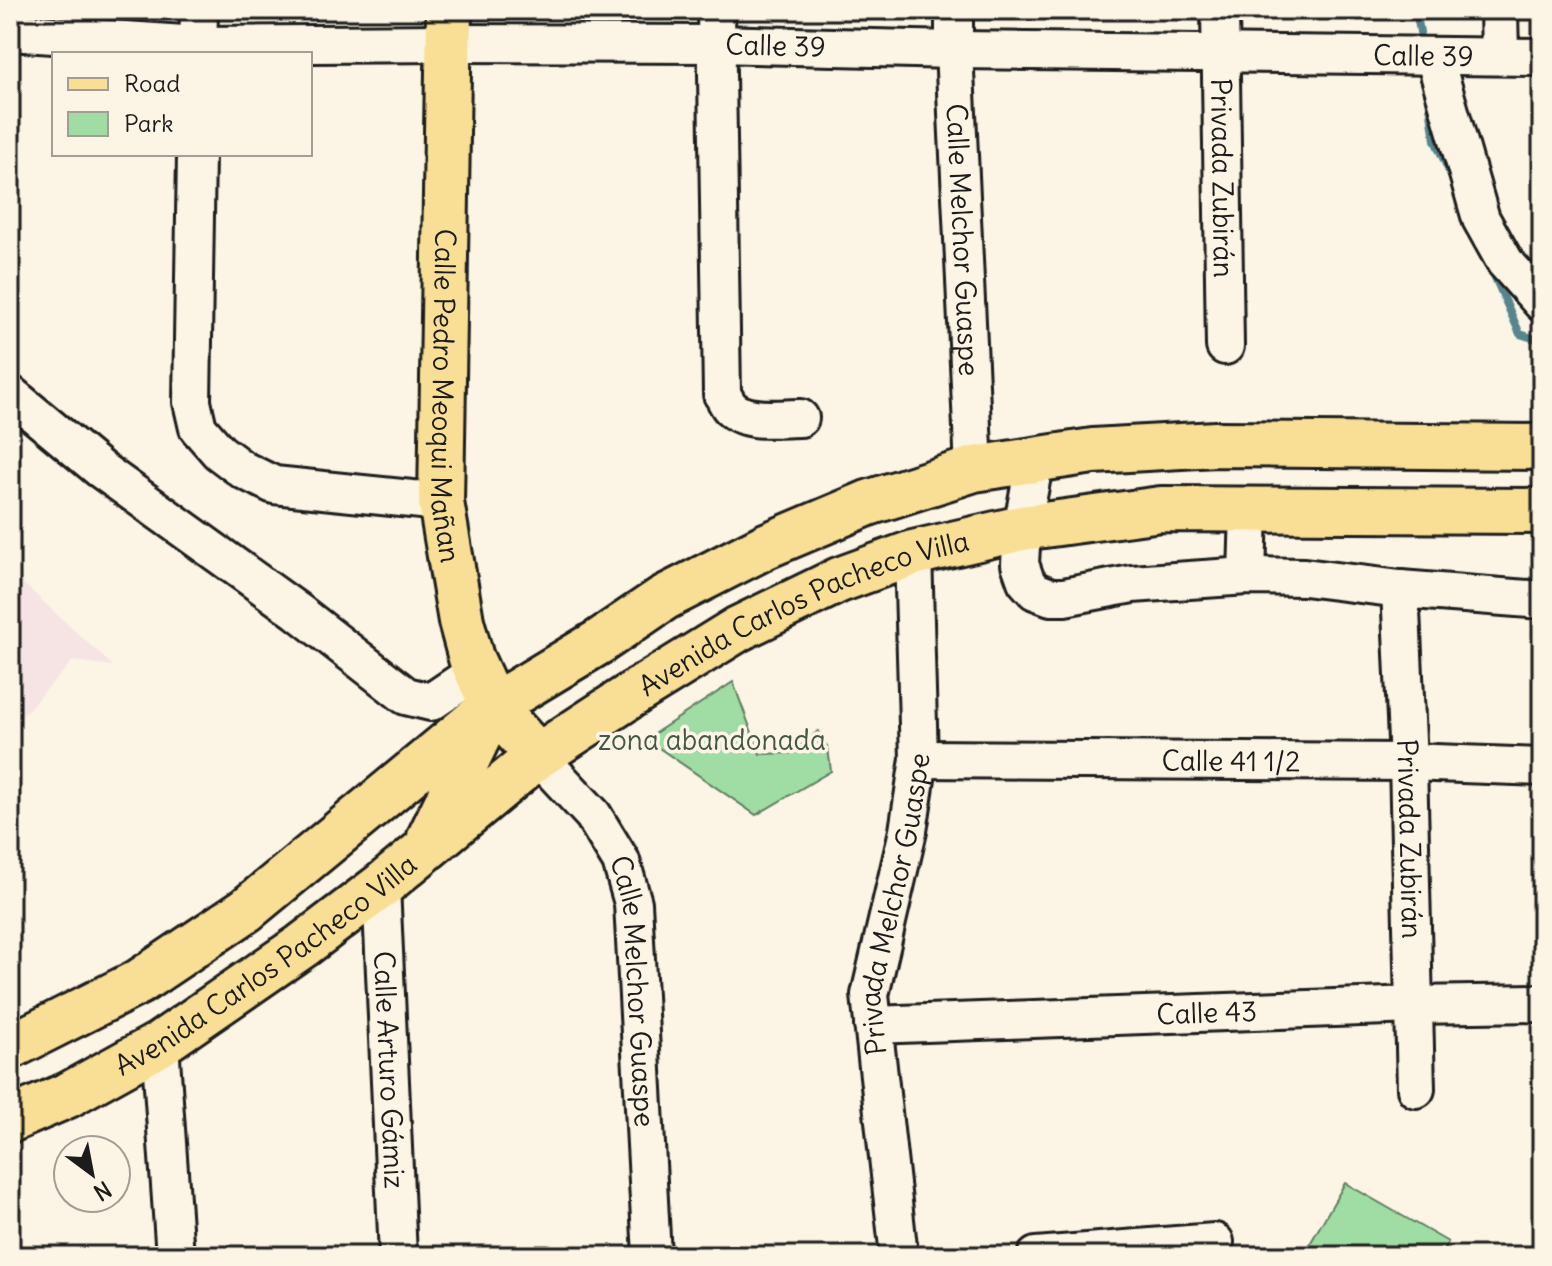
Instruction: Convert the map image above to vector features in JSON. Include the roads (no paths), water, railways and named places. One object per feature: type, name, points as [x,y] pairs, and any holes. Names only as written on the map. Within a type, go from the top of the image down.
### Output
[{"type":"main road","name":"Calle Pedro Meoqui Mañan","points":[[448,27],[441,502],[461,621],[471,658],[485,689],[538,756]]},
{"type":"main road","name":"Avenida Carlos Pacheco Villa","points":[[10,1047],[139,982],[246,910],[485,689],[599,642],[664,598],[766,546],[868,503],[974,469],[1093,451],[1216,444],[1542,447]]},
{"type":"main road","name":"Avenida Carlos Pacheco Villa","points":[[10,1120],[68,1095],[160,1044],[302,946],[381,886],[538,756],[738,629],[839,580],[913,553],[1022,528],[1161,509],[1542,511]]},
{"type":"main road","points":[[424,849],[485,689]]},
{"type":"street","name":"Calle Melchor Guaspe","points":[[954,10],[974,469]]},
{"type":"street","name":"Privada Zubirán","points":[[1220,10],[1225,346]]},
{"type":"street","points":[[1499,10],[1500,56]]},
{"type":"street","name":"Calle 39","points":[[10,32],[198,36],[448,27],[717,27],[954,50],[1542,57]]},
{"type":"street","points":[[717,27],[722,394],[737,413],[751,417],[800,418]]},
{"type":"street","points":[[1434,56],[1481,219],[1505,262],[1542,303]]},
{"type":"street","points":[[196,156],[192,402],[198,428],[219,452],[243,470],[274,485],[441,502]]},
{"type":"street","points":[[10,394],[100,469],[297,611],[406,696],[431,702],[485,689]]},
{"type":"street","points":[[1035,460],[1022,528],[1020,564],[1026,581],[1035,591],[1051,597],[1132,584],[1247,576],[1304,577],[1400,589],[1542,600]]},
{"type":"street","points":[[1247,576],[1249,510]]},
{"type":"street","name":"Privada Melchor Guaspe","points":[[899,1256],[870,995],[908,831],[919,759],[913,553]]},
{"type":"street","name":"Privada Zubirán","points":[[1400,589],[1408,762],[1416,1089]]},
{"type":"street","name":"Calle Melchor Guaspe","points":[[538,756],[593,815],[621,861],[633,903],[652,1256]]},
{"type":"street","name":"Calle 41 1/2","points":[[919,759],[1408,762],[1542,767]]},
{"type":"street","name":"Calle Arturo Gámiz","points":[[381,886],[398,1256]]},
{"type":"street","name":"Calle 43","points":[[873,1025],[1542,1003]]},
{"type":"street","points":[[160,1044],[175,1256]]},
{"type":"street","points":[[1036,1256],[1215,1242]]},
{"type":"waterway","points":[[1416,10],[1420,32]]},
{"type":"waterway","points":[[1429,99],[1435,140],[1452,178]]},
{"type":"waterway","points":[[1492,271],[1520,334],[1542,341]]},
{"type":"park label","name":"zona abandonada","points":[[712,740]]}]
